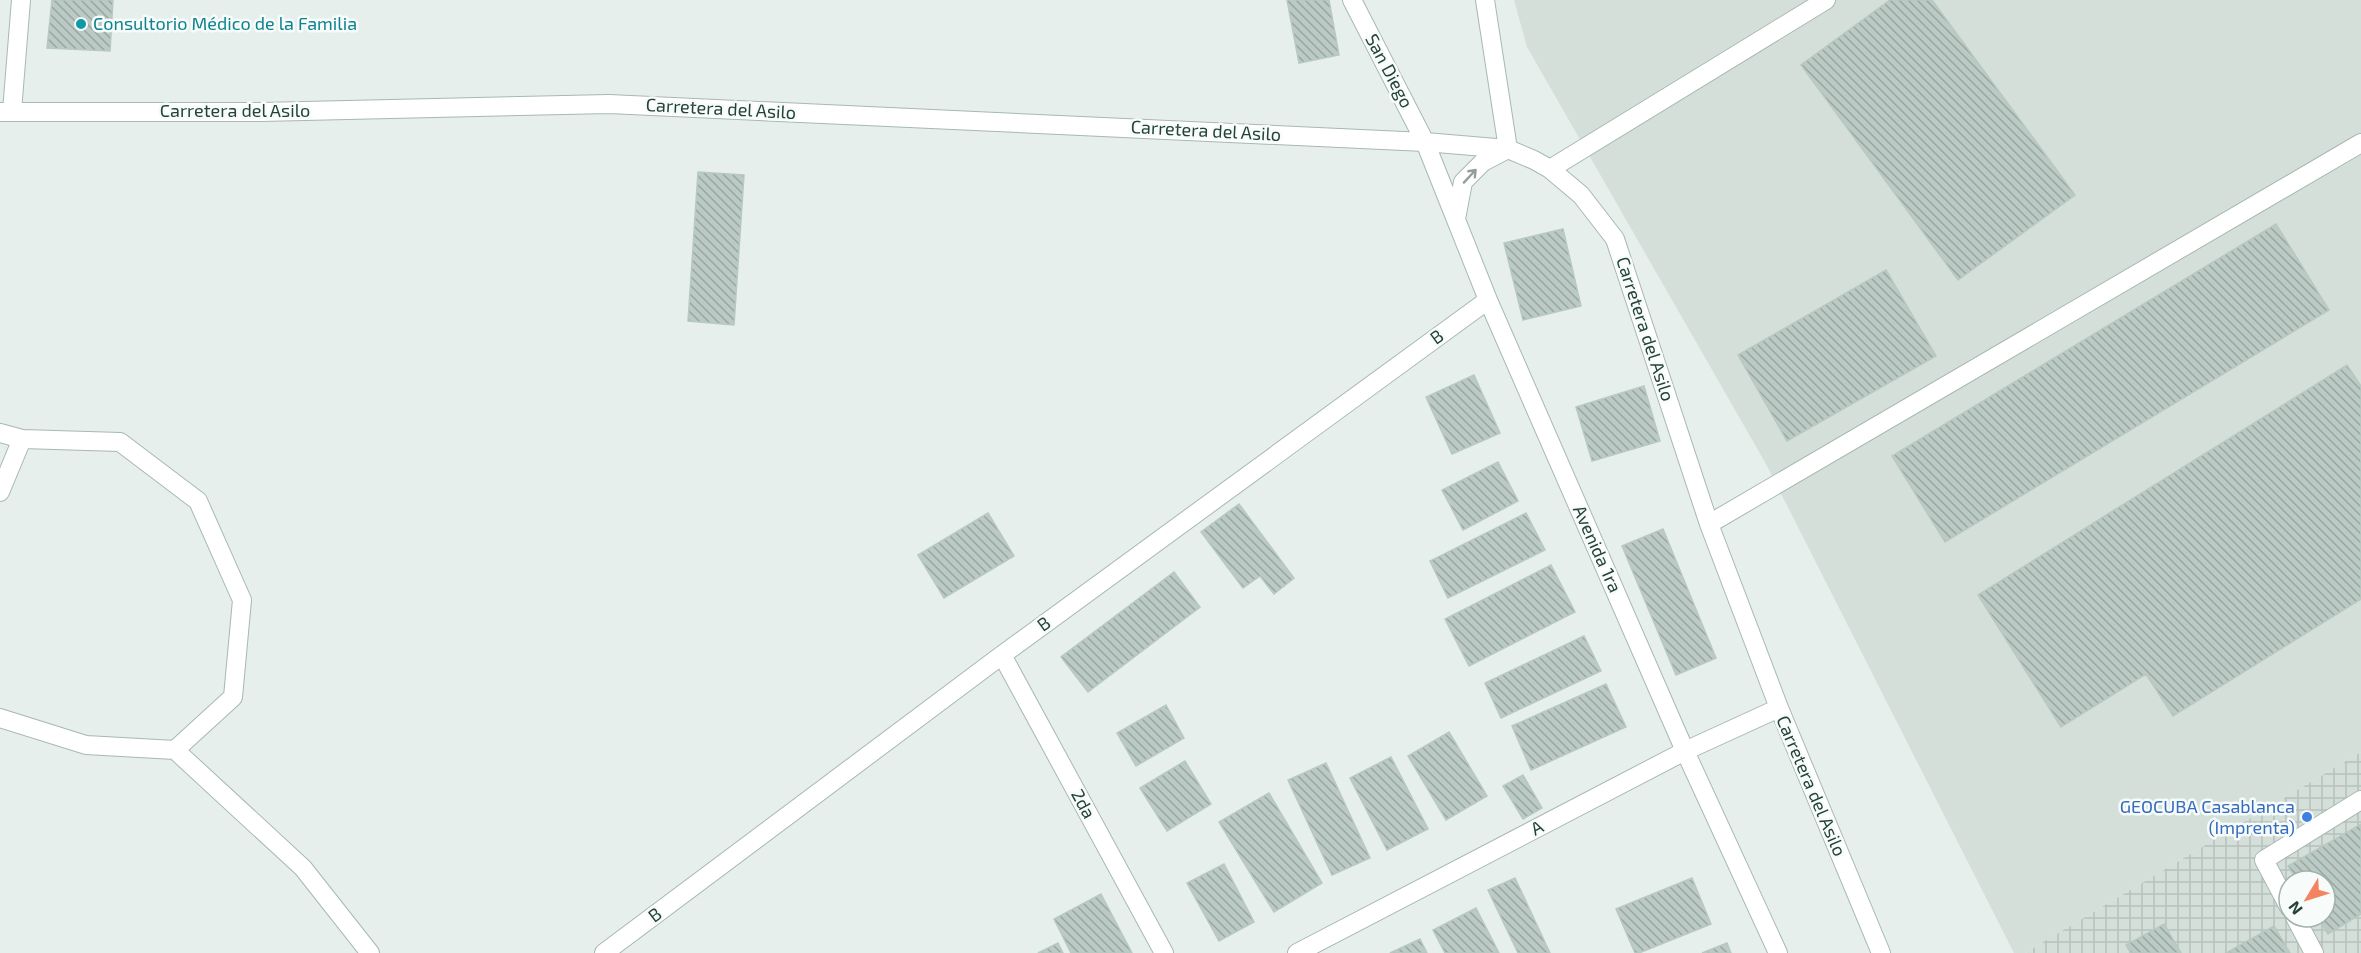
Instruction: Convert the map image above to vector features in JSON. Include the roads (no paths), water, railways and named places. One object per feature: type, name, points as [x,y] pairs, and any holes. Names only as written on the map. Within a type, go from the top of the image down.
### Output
[{"type":"street","points":[[6,111],[21,0]]},
{"type":"street","name":"San Diego","points":[[1352,0],[1425,142]]},
{"type":"street","points":[[1456,219],[1463,182],[1484,162],[1508,149],[1485,0]]},
{"type":"street","points":[[1550,169],[1827,0]]},
{"type":"street","name":"Carretera del Asilo","points":[[6,111],[261,112],[609,104],[1425,142],[1508,149],[1550,169],[1581,195],[1615,239],[1709,524],[1779,708],[1881,953]]},
{"type":"street","name":"Avenida 1ra","points":[[1425,142],[1488,300],[1685,751],[1778,953]]},
{"type":"street","points":[[1709,524],[2361,143]]},
{"type":"street","name":"B","points":[[604,953],[1002,655],[1488,300]]},
{"type":"street","points":[[0,433],[22,439],[120,442],[198,501],[242,600],[240,622],[233,697],[175,750]]},
{"type":"street","points":[[0,492],[22,439]]},
{"type":"street","name":"2da","points":[[1002,655],[1164,953]]},
{"type":"street","name":"A","points":[[1297,953],[1685,751],[1779,708]]},
{"type":"street","points":[[0,718],[86,745],[175,750],[303,868],[370,953]]},
{"type":"street","points":[[2277,884],[2265,860],[2361,800]]},
{"type":"street","points":[[2301,929],[2314,953]]},
{"type":"place","name":"Consultorio Médico de la Familia","points":[[81,24]]},
{"type":"place","name":"GEOCUBA Casablanca (Imprenta)","points":[[2307,817]]}]
